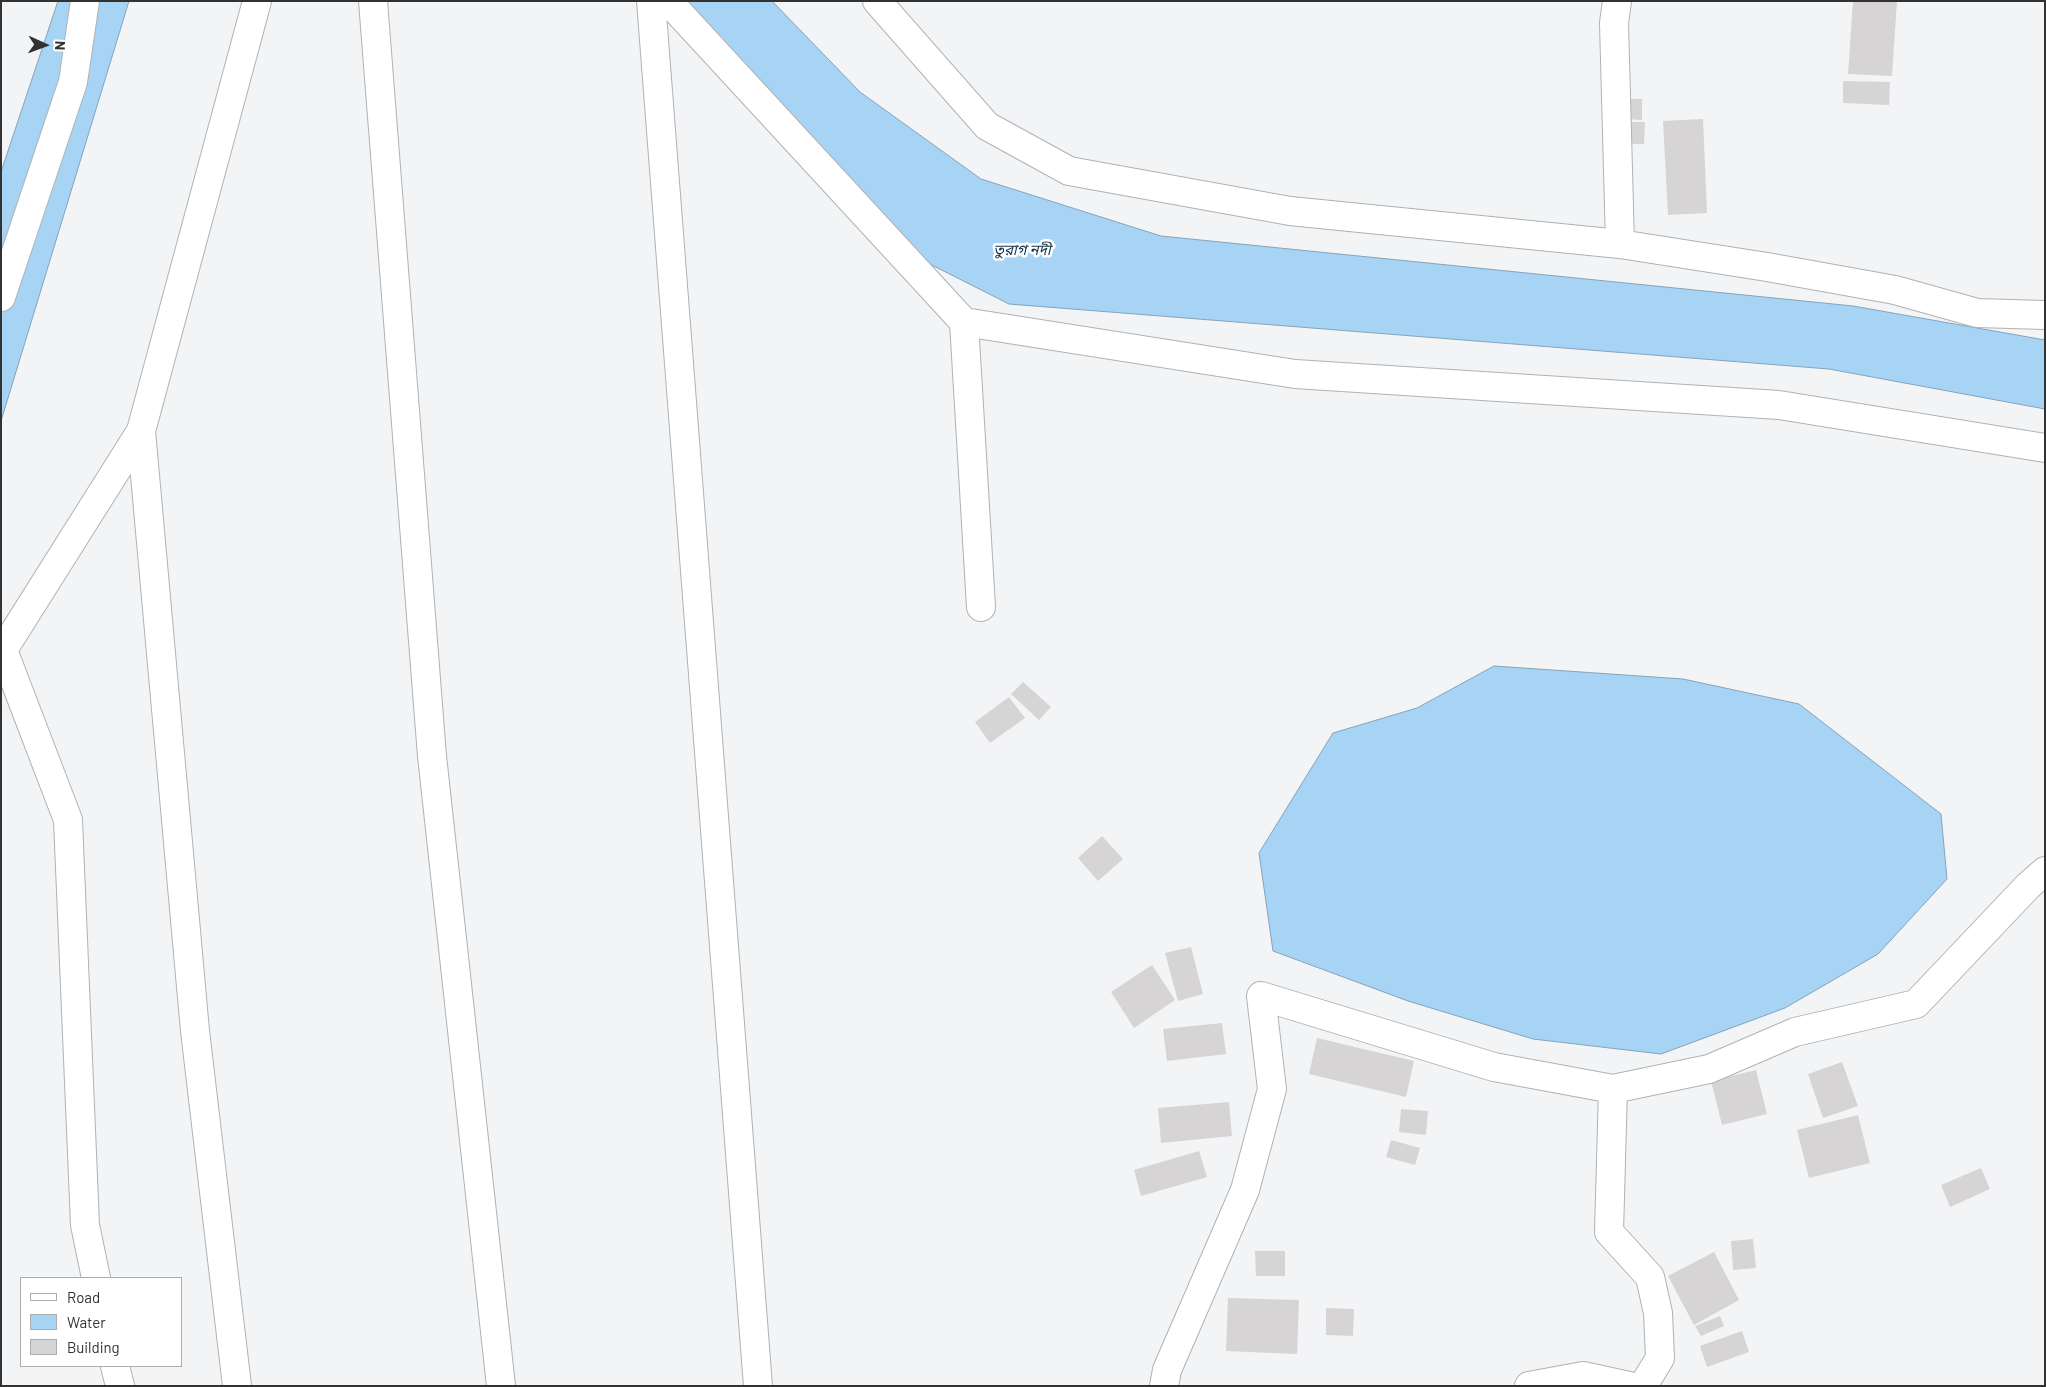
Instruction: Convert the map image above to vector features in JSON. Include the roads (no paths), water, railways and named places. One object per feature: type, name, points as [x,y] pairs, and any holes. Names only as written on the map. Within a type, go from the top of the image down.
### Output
[{"type":"street","points":[[1,297],[73,82],[85,1]]},
{"type":"street","points":[[96,1277],[85,1225],[68,820],[3,650],[141,431],[257,1]]},
{"type":"street","points":[[373,1],[432,756],[501,1386]]},
{"type":"street","points":[[651,1],[758,1386]]},
{"type":"street","points":[[668,1],[964,322],[1295,374],[1779,405],[2045,448]]},
{"type":"street","points":[[877,1],[987,126],[1069,171],[1290,211],[1620,244],[1895,290],[1978,313],[2045,315]]},
{"type":"street","points":[[1617,1],[1614,23],[1620,244]]},
{"type":"street","points":[[964,322],[981,607]]},
{"type":"street","points":[[141,431],[195,1031],[238,1386]]},
{"type":"street","points":[[1164,1386],[1167,1370],[1245,1190],[1272,1089],[1261,996],[1494,1066],[1612,1089],[1709,1069],[1795,1032],[1916,1004],[2028,886],[2045,871]]},
{"type":"street","points":[[1612,1089],[1609,1232],[1650,1277],[1658,1313],[1660,1358],[1643,1386]]},
{"type":"street","points":[[115,1367],[120,1386]]},
{"type":"street","points":[[1529,1386],[1583,1376],[1629,1386]]},
{"type":"water","points":[[58,1],[129,1],[1,421],[1,172]]},
{"type":"water","name":"তুরাগ নদী","points":[[647,1],[772,1],[860,92],[981,179],[1161,236],[1853,306],[2045,340],[2045,409],[1829,369],[1009,304],[904,251]]},
{"type":"water","points":[[1494,666],[1683,679],[1799,704],[1941,814],[1947,879],[1878,954],[1785,1008],[1661,1054],[1533,1039],[1408,1001],[1273,951],[1259,853],[1333,733],[1417,708]]}]
